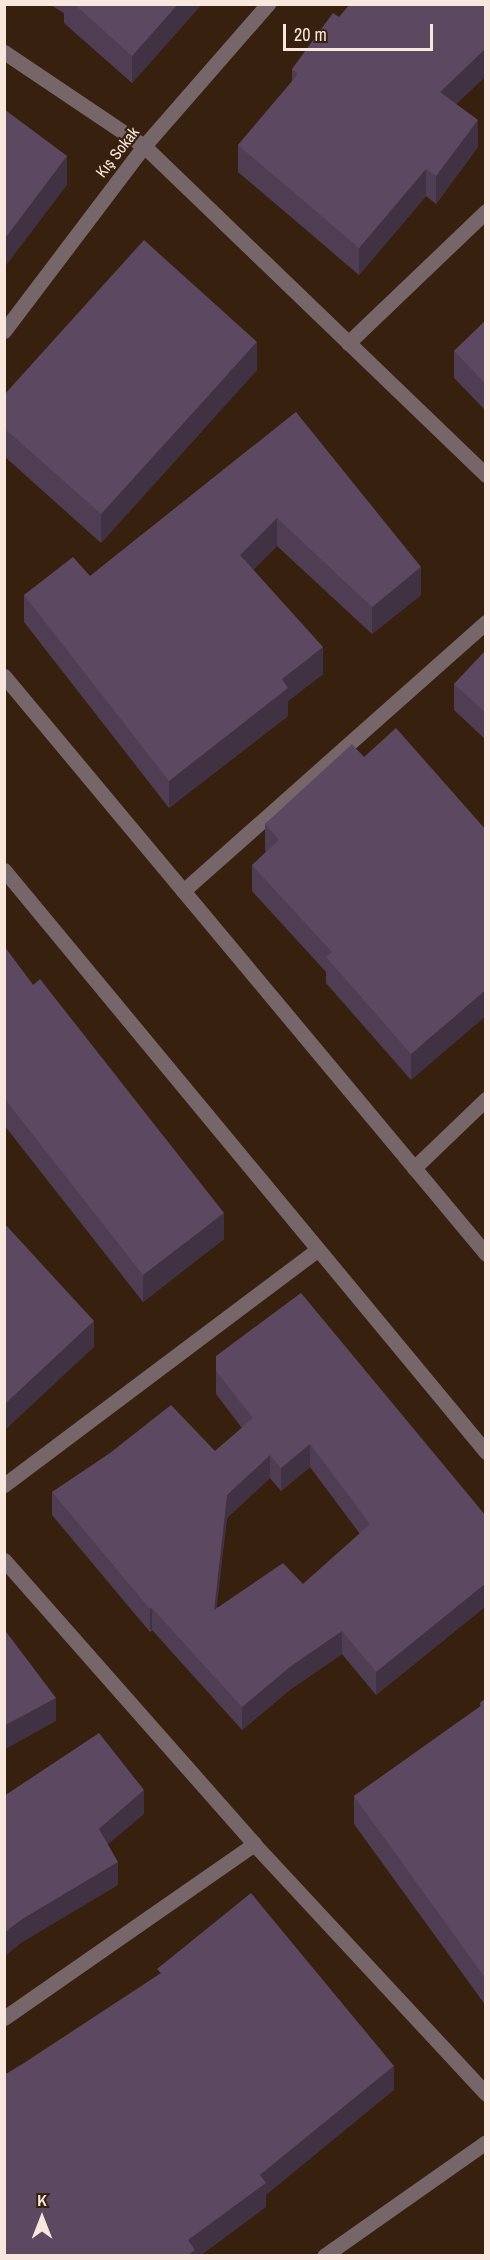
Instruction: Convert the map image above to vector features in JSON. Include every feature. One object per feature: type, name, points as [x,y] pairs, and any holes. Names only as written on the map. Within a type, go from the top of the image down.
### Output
[{"type":"street","name":"Kış Sokak","points":[[4,331],[144,146],[268,4]]},
{"type":"street","points":[[4,52],[144,146],[486,475]]},
{"type":"street","points":[[348,343],[486,211]]},
{"type":"street","points":[[183,891],[486,622]]},
{"type":"street","points":[[4,676],[486,1254]]},
{"type":"street","points":[[4,870],[486,1452]]},
{"type":"street","points":[[414,1168],[486,1099]]},
{"type":"street","points":[[4,1485],[317,1250]]},
{"type":"street","points":[[4,1560],[254,1844],[486,2094]]},
{"type":"street","points":[[4,2018],[254,1844]]},
{"type":"street","points":[[324,2256],[486,2142]]},
{"type":"building","points":[[74,4],[178,4],[132,56]]},
{"type":"building","points":[[350,4],[486,4],[486,48],[440,92],[478,120],[436,176],[426,169],[359,248],[238,145],[298,74],[292,69],[333,13],[339,17]]},
{"type":"building","points":[[4,109],[67,156],[4,240]]},
{"type":"building","points":[[144,240],[257,342],[101,514],[4,428],[4,395]]},
{"type":"building","points":[[486,320],[486,384],[454,351]]},
{"type":"building","points":[[296,412],[421,567],[372,607],[277,518],[240,555],[323,647],[282,679],[288,688],[169,781],[24,595],[73,557],[90,576]]},
{"type":"building","points":[[486,650],[486,713],[454,684]]},
{"type":"building","points":[[396,728],[486,830],[486,990],[411,1054],[326,957],[332,952],[252,865],[279,840],[265,824],[352,744],[364,757]]},
{"type":"building","points":[[4,946],[33,985],[40,979],[224,1213],[143,1275],[4,1098]]},
{"type":"building","points":[[4,1223],[94,1321],[4,1405]]},
{"type":"building","points":[[301,1293],[486,1516],[486,1583],[376,1672],[342,1631],[291,1666],[242,1707],[152,1608],[150,1609],[52,1492],[110,1453],[171,1405],[215,1451],[253,1418],[216,1371],[216,1356]],"holes":[[[310,1444],[370,1524],[303,1584],[283,1563],[214,1610],[227,1495],[270,1455],[281,1468]]]},
{"type":"building","points":[[4,1629],[56,1698],[4,1726]]},
{"type":"building","points":[[486,1698],[486,1979],[354,1796],[482,1705],[480,1703]]},
{"type":"building","points":[[99,1733],[144,1790],[99,1829],[118,1862],[21,1920],[4,1933],[4,1803],[6,1802],[4,1796]]},
{"type":"building","points":[[251,1893],[394,2066],[260,2175],[266,2183],[188,2240],[195,2250],[187,2256],[4,2256],[4,2075],[161,1973],[157,1969]]}]
